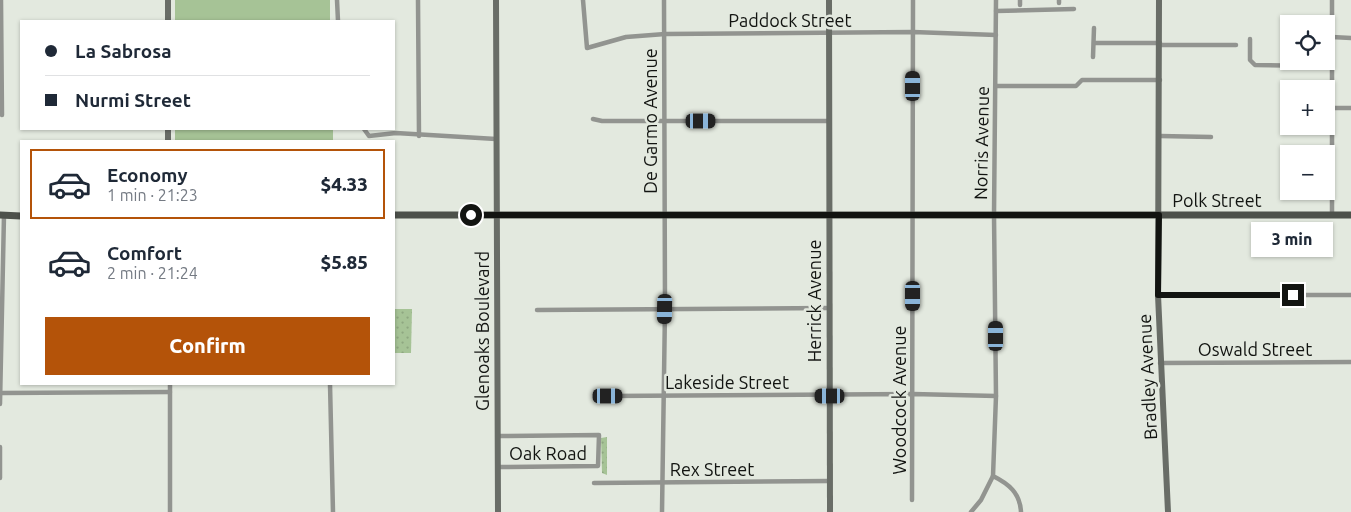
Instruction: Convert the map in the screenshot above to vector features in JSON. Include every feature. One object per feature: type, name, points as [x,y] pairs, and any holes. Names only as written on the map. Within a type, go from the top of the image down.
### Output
[{"type":"main road","name":"Polk Street","points":[[395,215],[1351,215]]},
{"type":"main road","points":[[2,216],[20,216]]},
{"type":"street","points":[[1,0],[2,115]]},
{"type":"street","points":[[168,0],[168,20]]},
{"type":"street","points":[[337,0],[338,20]]},
{"type":"street","points":[[418,0],[419,136]]},
{"type":"street","name":"Glenoaks Boulevard","points":[[496,0],[498,512]]},
{"type":"street","name":"Paddock Street","points":[[583,0],[587,48],[626,37],[665,34],[913,32],[996,35]]},
{"type":"street","name":"De Garmo Avenue","points":[[662,512],[665,309],[663,216],[664,0]]},
{"type":"street","name":"Herrick Avenue","points":[[829,0],[830,512]]},
{"type":"street","name":"Woodcock Avenue","points":[[912,0],[912,500]]},
{"type":"street","name":"Norris Avenue","points":[[993,476],[996,396],[994,215],[996,0]]},
{"type":"street","name":"Bradley Avenue","points":[[1159,0],[1158,295],[1168,512]]},
{"type":"street","points":[[1332,0],[1332,15]]},
{"type":"street","points":[[996,10],[1074,9]]},
{"type":"street","points":[[1093,57],[1094,28]]},
{"type":"street","points":[[1335,37],[1351,38]]},
{"type":"street","points":[[1250,39],[1250,60],[1255,65],[1280,65]]},
{"type":"street","points":[[1094,43],[1236,46]]},
{"type":"street","points":[[996,86],[1076,86],[1082,80],[1160,80]]},
{"type":"street","points":[[1335,108],[1351,108]]},
{"type":"street","points":[[593,119],[602,121],[828,121]]},
{"type":"street","points":[[365,130],[369,136],[396,133],[419,136],[496,139]]},
{"type":"street","points":[[1332,135],[1332,215]]},
{"type":"street","points":[[1160,136],[1211,137]]},
{"type":"street","points":[[0,404],[2,216]]},
{"type":"street","points":[[1158,295],[1351,295]]},
{"type":"street","points":[[537,310],[829,308]]},
{"type":"street","name":"Oswald Street","points":[[1160,363],[1351,362]]},
{"type":"street","points":[[170,385],[170,512]]},
{"type":"street","points":[[330,385],[333,512]]},
{"type":"street","points":[[1,393],[170,392]]},
{"type":"street","name":"Lakeside Street","points":[[608,396],[913,394],[996,396]]},
{"type":"street","name":"Oak Road","points":[[498,436],[599,435],[598,466],[498,467]]},
{"type":"street","points":[[0,446],[1,478]]},
{"type":"street","points":[[971,512],[981,500],[993,476],[1010,485],[1021,502],[1021,512]]},
{"type":"street","name":"Rex Street","points":[[594,483],[829,481]]},
{"type":"green space","points":[[175,0],[330,0],[330,20],[175,20]]},
{"type":"green space","points":[[175,130],[333,130],[333,140],[175,140]]},
{"type":"green space","points":[[395,309],[412,309],[411,353],[395,353]]},
{"type":"green space","points":[[607,437],[607,475],[602,473],[601,438]]},
{"type":"route","points":[[471,215],[1159,215],[1158,295],[1293,295]]}]
